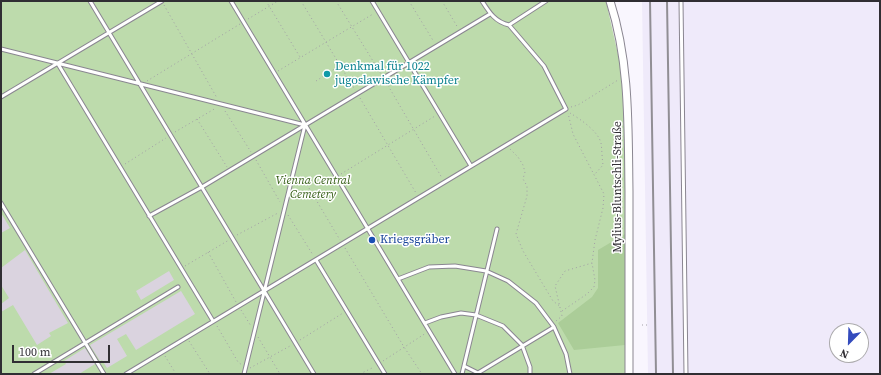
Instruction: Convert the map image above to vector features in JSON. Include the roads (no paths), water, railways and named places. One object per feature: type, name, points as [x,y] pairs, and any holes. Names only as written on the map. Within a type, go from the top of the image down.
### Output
[{"type":"street","name":"Mylius-Bluntschli-Straße","points":[[610,1],[617,24],[625,63],[628,120],[629,374]]},
{"type":"lane","points":[[90,1],[314,374]]},
{"type":"lane","points":[[1,97],[162,1]]},
{"type":"lane","points":[[231,1],[455,374]]},
{"type":"lane","points":[[372,1],[471,166]]},
{"type":"lane","points":[[126,374],[566,109],[544,66],[509,25],[502,23],[490,14],[482,1]]},
{"type":"lane","points":[[509,25],[546,1]]},
{"type":"lane","points":[[681,1],[686,374]]},
{"type":"lane","points":[[149,216],[202,187],[490,14]]},
{"type":"lane","points":[[1,49],[305,124]]},
{"type":"lane","points":[[57,64],[213,321]]},
{"type":"lane","points":[[244,374],[305,124]]},
{"type":"lane","points":[[1,204],[104,374]]},
{"type":"lane","points":[[462,374],[497,229]]},
{"type":"lane","points":[[316,260],[385,374]]},
{"type":"lane","points":[[398,279],[429,267],[455,266],[486,271],[508,281],[536,304],[553,325],[566,354],[570,374]]},
{"type":"lane","points":[[34,374],[178,287]]},
{"type":"lane","points":[[424,323],[441,317],[461,313],[476,315],[502,326],[522,345],[530,367],[530,374]]},
{"type":"lane","points":[[464,366],[478,373],[553,325]]},
{"type":"railway","points":[[650,1],[656,374]]},
{"type":"railway","points":[[667,1],[673,374]]},
{"type":"place","name":"Denkmal für 1022 jugoslawische Kämpfer","points":[[327,74]]},
{"type":"place","name":"Kriegsgräber","points":[[372,240]]},
{"type":"park label","name":"Vienna Central Cemetery","points":[[313,188]]}]
